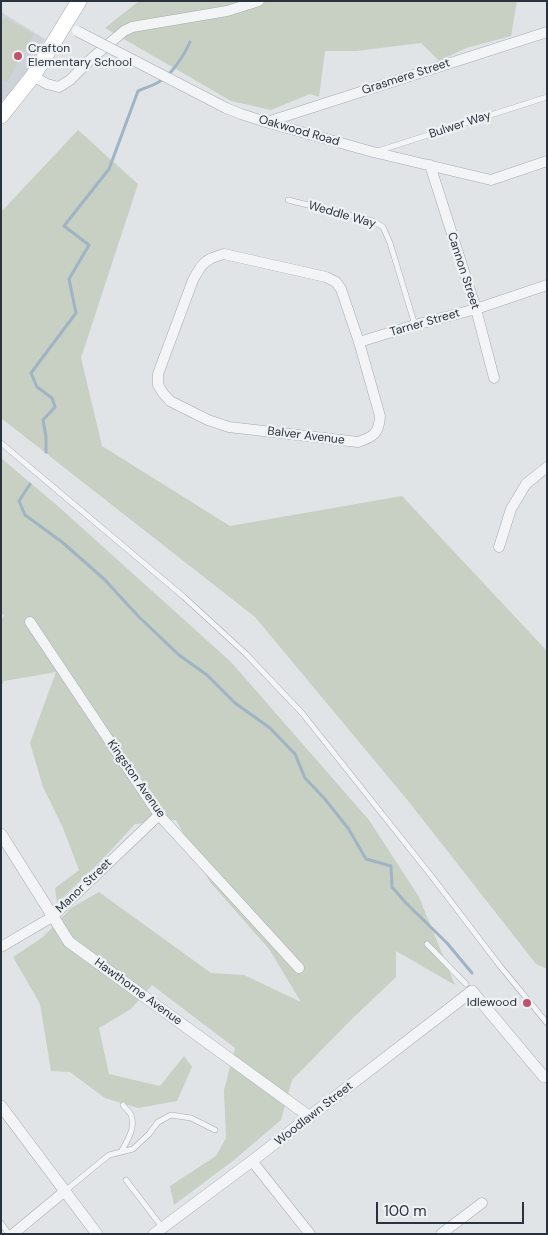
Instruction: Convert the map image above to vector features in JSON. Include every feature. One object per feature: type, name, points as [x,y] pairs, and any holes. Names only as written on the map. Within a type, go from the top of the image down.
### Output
[{"type":"main road","points":[[1,116],[71,27],[78,1]]},
{"type":"street","points":[[33,76],[47,84],[59,87],[70,80],[92,58],[124,31],[132,27],[227,11],[259,1]]},
{"type":"street","name":"Oakwood Road","points":[[71,27],[226,108],[266,122],[373,152],[491,180],[546,164]]},
{"type":"street","name":"Grasmere Street","points":[[266,122],[547,32]]},
{"type":"street","name":"Cannon Street","points":[[430,165],[476,309],[494,378]]},
{"type":"street","name":"Balver Avenue","points":[[224,254],[326,277],[336,282],[341,289],[359,342],[380,416],[380,428],[371,438],[358,442],[229,427],[208,420],[170,402],[158,385],[158,374],[193,280],[201,266],[211,258],[224,254]]},
{"type":"street","name":"Tarner Street","points":[[359,342],[476,309],[547,285]]},
{"type":"street","points":[[499,547],[511,509],[526,484],[547,467]]},
{"type":"street","name":"Kingston Avenue","points":[[30,622],[159,815],[299,968]]},
{"type":"street","name":"Manor Street","points":[[1,947],[52,917],[159,815]]},
{"type":"street","name":"Hawthorne Avenue","points":[[1,834],[69,942],[310,1117]]},
{"type":"street","points":[[469,987],[546,1077]]},
{"type":"street","name":"Woodlawn Street","points":[[158,1231],[310,1117],[469,987]]},
{"type":"street","points":[[1,1106],[97,1234]]},
{"type":"street","points":[[252,1161],[310,1234]]},
{"type":"street","points":[[13,1234],[65,1191]]},
{"type":"street","points":[[441,1234],[482,1203]]},
{"type":"lane","name":"Bulwer Way","points":[[373,152],[547,97]]},
{"type":"lane","name":"Weddle Way","points":[[288,200],[373,221],[382,227],[390,243],[414,325]]},
{"type":"lane","points":[[1,443],[184,597],[246,654],[302,713],[500,966],[547,1023]]},
{"type":"lane","points":[[427,944],[469,987]]},
{"type":"lane","points":[[121,1152],[132,1126],[131,1115],[123,1105]]},
{"type":"lane","points":[[65,1191],[109,1155],[133,1149],[150,1134],[158,1122],[171,1115],[191,1118],[215,1130]]},
{"type":"lane","points":[[126,1180],[158,1231]]},
{"type":"lane","points":[[1,1223],[9,1234]]},
{"type":"shaded area","name":"Crafton Elementary School","points":[[1,12],[45,39],[26,72],[1,102]]},
{"type":"green space","points":[[139,1],[517,1],[511,36],[466,48],[439,61],[421,43],[356,51],[325,51],[319,97],[310,94],[271,110],[231,101],[105,28]]},
{"type":"green space","points":[[5,18],[34,34],[7,82],[1,79],[1,23]]},
{"type":"green space","points":[[78,130],[138,184],[81,358],[102,446],[230,526],[402,496],[547,651],[547,969],[536,964],[409,802],[255,617],[1,418],[1,212]]},
{"type":"green space","points":[[1,458],[60,508],[231,662],[369,820],[419,897],[455,985],[396,951],[396,977],[292,1080],[281,1120],[234,1160],[174,1205],[170,1186],[216,1156],[226,1138],[224,1090],[235,1048],[152,985],[131,1009],[99,1028],[109,1074],[160,1086],[184,1056],[192,1067],[177,1101],[138,1108],[105,1098],[70,1072],[51,1071],[40,1004],[13,957],[43,937],[71,908],[99,892],[211,973],[244,975],[301,1002],[269,949],[210,882],[176,820],[135,824],[102,860],[57,903],[55,888],[79,870],[63,828],[43,787],[30,743],[56,672],[4,681],[1,686],[1,621],[4,615],[1,613]]},
{"type":"waterway","points":[[46,452],[43,420],[55,407],[52,398],[37,387],[31,373],[76,313],[69,279],[89,245],[64,226],[109,169],[138,91],[157,83],[167,76],[181,59],[190,42]]},
{"type":"waterway","points":[[30,484],[19,501],[25,515],[62,542],[104,579],[139,617],[179,655],[207,675],[235,703],[270,728],[295,754],[305,778],[348,828],[366,859],[391,866],[392,887],[447,943],[472,973]]},
{"type":"place","name":"Crafton Elementary School","points":[[18,56]]},
{"type":"place","name":"Idlewood","points":[[527,1003]]}]
